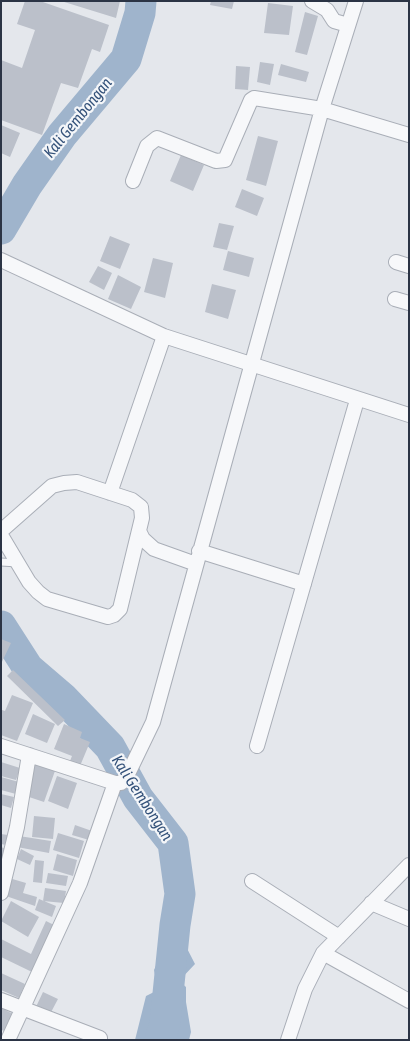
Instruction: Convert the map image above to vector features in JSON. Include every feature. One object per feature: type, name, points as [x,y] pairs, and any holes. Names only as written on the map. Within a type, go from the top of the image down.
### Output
[{"type":"street","points":[[312,1],[327,10],[334,21],[348,26]]},
{"type":"street","points":[[8,1040],[80,884],[120,781],[146,738],[153,722],[322,109],[356,1]]},
{"type":"street","points":[[133,181],[147,146],[157,138],[216,161],[224,160],[252,99],[263,98],[322,109],[409,135]]},
{"type":"street","points":[[4,262],[164,336],[357,400],[409,415]]},
{"type":"street","points":[[110,493],[164,336]]},
{"type":"street","points":[[257,746],[357,400]]},
{"type":"street","points":[[1,532],[52,486],[77,482],[132,500],[141,506],[142,518],[120,609],[114,615],[108,617],[47,599],[29,582],[1,535]]},
{"type":"street","points":[[139,531],[154,549],[198,557],[304,584]]},
{"type":"street","points":[[1,746],[120,781]]},
{"type":"street","points":[[1,893],[17,826],[29,755]]},
{"type":"street","points":[[288,1040],[305,989],[323,953],[409,865]]},
{"type":"street","points":[[252,881],[339,937]]},
{"type":"street","points":[[371,903],[409,919]]},
{"type":"street","points":[[323,953],[409,1001]]},
{"type":"street","points":[[1,1000],[100,1038]]},
{"type":"lane","points":[[1,562],[18,563]]},
{"type":"water","points":[[175,925],[195,964],[179,981],[186,987],[186,1002],[191,1032],[189,1040],[135,1040],[146,996],[158,990],[154,970]]},
{"type":"building","points":[[25,1],[40,1],[109,25],[100,52],[92,49],[78,88],[61,83],[42,135],[1,120],[1,60],[22,68],[35,30],[17,24]]},
{"type":"building","points":[[61,1],[120,1],[116,18]]},
{"type":"building","points":[[211,1],[234,1],[232,9],[210,5]]},
{"type":"building","points":[[268,3],[293,6],[289,35],[264,33]]},
{"type":"building","points":[[305,12],[318,16],[307,55],[295,52]]},
{"type":"building","points":[[260,62],[274,64],[270,85],[257,82]]},
{"type":"building","points":[[281,64],[309,72],[306,82],[278,75]]},
{"type":"building","points":[[236,66],[250,67],[248,90],[235,89]]},
{"type":"building","points":[[1,125],[20,133],[10,157],[1,153]]},
{"type":"building","points":[[258,136],[278,141],[266,186],[246,180]]},
{"type":"building","points":[[181,155],[204,165],[193,191],[170,181]]},
{"type":"building","points":[[242,189],[264,198],[257,216],[235,207]]},
{"type":"building","points":[[219,223],[234,226],[227,250],[213,247]]},
{"type":"building","points":[[110,236],[130,244],[120,269],[100,261]]},
{"type":"building","points":[[228,251],[254,258],[249,277],[223,270]]},
{"type":"building","points":[[153,258],[173,263],[165,298],[144,292]]},
{"type":"building","points":[[98,266],[112,273],[104,290],[89,282]]},
{"type":"building","points":[[118,275],[141,287],[131,309],[108,299]]},
{"type":"building","points":[[212,284],[236,290],[228,319],[205,312]]},
{"type":"building","points":[[1,639],[11,643],[1,664]]},
{"type":"building","points":[[13,670],[65,720],[58,726],[7,676]]},
{"type":"building","points":[[12,695],[33,703],[17,741],[1,735],[1,713],[2,710],[5,711]]},
{"type":"building","points":[[33,714],[55,724],[47,743],[25,734]]},
{"type":"building","points":[[64,724],[82,732],[80,738],[90,742],[80,766],[70,761],[72,756],[54,749]]},
{"type":"building","points":[[31,760],[56,768],[44,802],[23,795]]},
{"type":"building","points":[[1,762],[20,768],[16,780],[1,776]]},
{"type":"building","points":[[57,776],[77,783],[68,809],[48,801]]},
{"type":"building","points":[[1,777],[19,782],[16,794],[1,790]]},
{"type":"building","points":[[1,794],[14,797],[11,808],[1,805]]},
{"type":"building","points":[[34,816],[55,818],[53,839],[32,837]]},
{"type":"building","points":[[75,825],[92,831],[89,840],[72,835]]},
{"type":"building","points":[[58,833],[84,841],[79,858],[53,850]]},
{"type":"building","points":[[1,834],[8,835],[6,845],[1,844]]},
{"type":"building","points":[[19,836],[51,841],[49,853],[17,847]]},
{"type":"building","points":[[1,847],[6,849],[3,859],[1,858]]},
{"type":"building","points":[[21,849],[34,856],[30,865],[17,859]]},
{"type":"building","points":[[57,854],[77,860],[73,876],[53,870]]},
{"type":"building","points":[[35,860],[44,861],[42,883],[33,882]]},
{"type":"building","points":[[48,873],[68,876],[66,886],[46,883]]},
{"type":"building","points":[[9,878],[26,883],[23,893],[37,897],[35,906],[3,895]]},
{"type":"building","points":[[45,888],[66,891],[64,903],[43,901]]},
{"type":"building","points":[[39,899],[56,906],[52,917],[35,910]]},
{"type":"building","points":[[11,901],[39,917],[28,937],[1,921]]},
{"type":"building","points":[[46,921],[54,925],[32,972],[1,957],[1,939],[31,954]]},
{"type":"building","points":[[1,973],[25,984],[19,998],[1,990]]},
{"type":"building","points":[[43,992],[58,999],[49,1016],[35,1009]]},
{"type":"building","points":[[1,1008],[13,1014],[5,1031],[1,1030]]},
{"type":"waterway","name":"Kali Gembongan","points":[[1,229],[27,185],[62,135],[126,59],[140,13],[141,1]]},
{"type":"waterway","name":"Kali Gembongan","points":[[1,626],[28,668],[63,698],[110,747],[138,798],[173,843],[180,894],[165,1023],[160,1040]]}]
